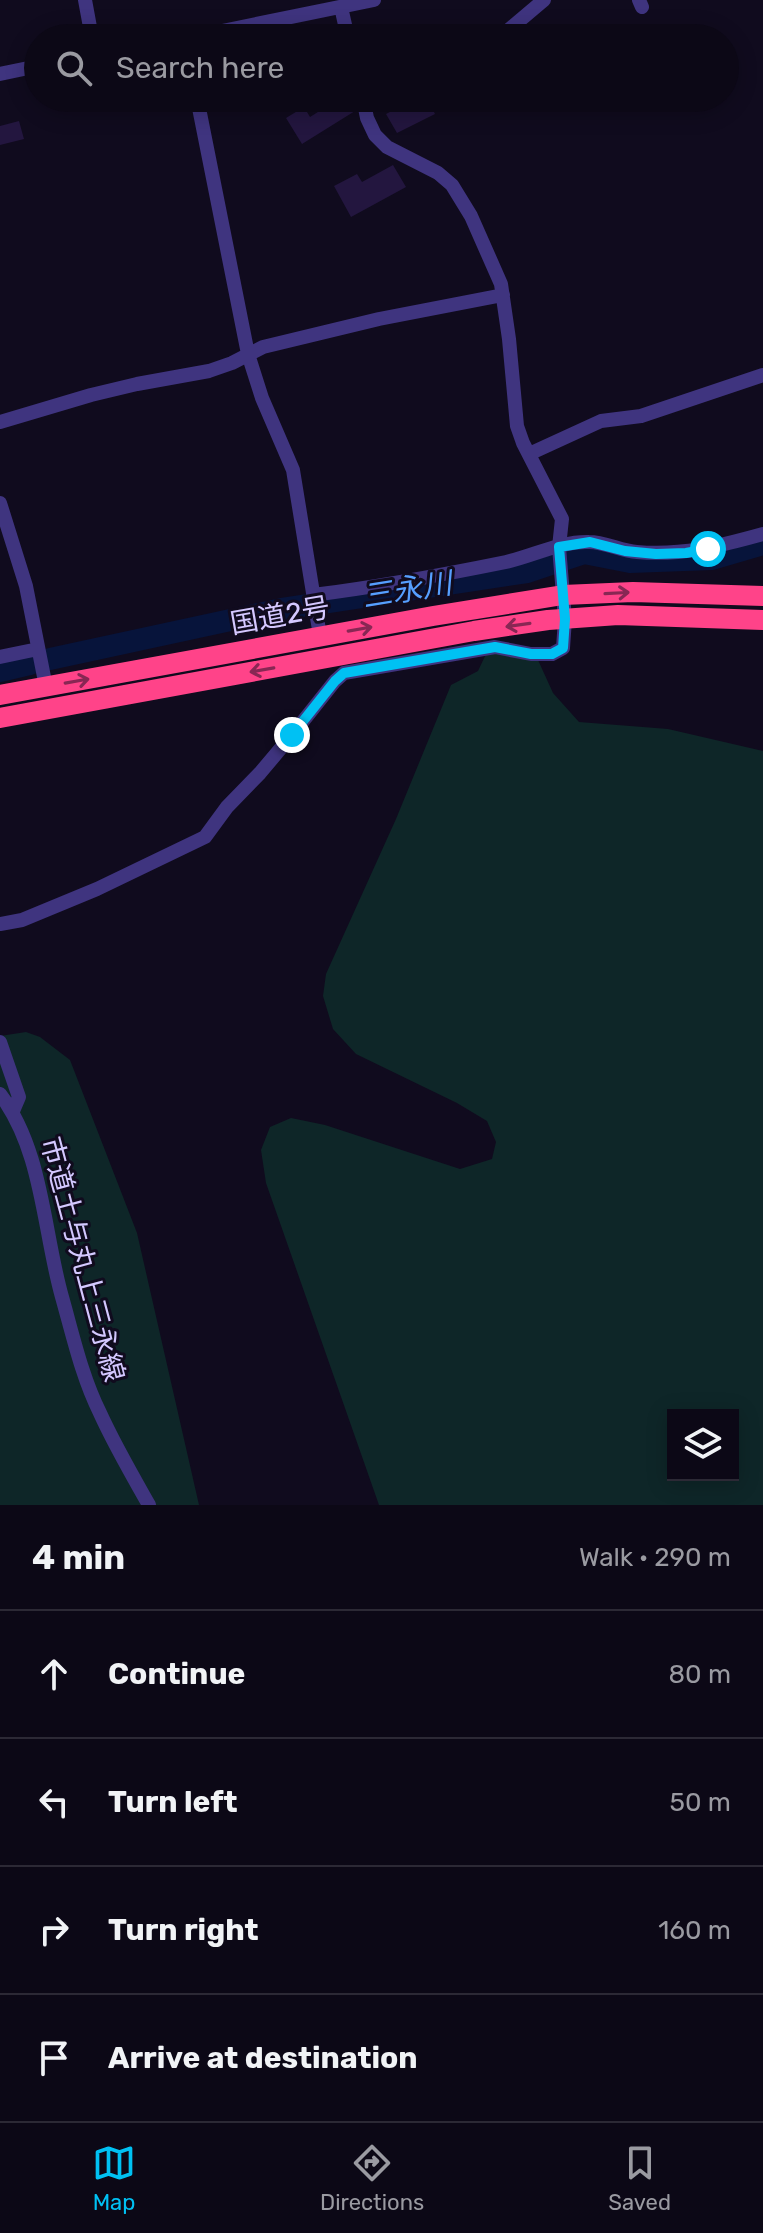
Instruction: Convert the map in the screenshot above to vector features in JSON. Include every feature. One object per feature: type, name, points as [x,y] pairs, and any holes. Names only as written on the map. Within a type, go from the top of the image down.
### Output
[{"type":"highway","name":"国道2号","points":[[0,695],[319,628],[433,616],[562,588],[763,596]]},
{"type":"highway","name":"国道2号","points":[[0,718],[474,631],[565,619],[618,615],[763,620]]},
{"type":"street","points":[[85,0],[89,24]]},
{"type":"street","points":[[257,24],[374,0]]},
{"type":"street","points":[[516,24],[544,0]]},
{"type":"street","points":[[341,7],[345,24]]},
{"type":"street","points":[[0,74],[24,69]]},
{"type":"street","points":[[200,112],[248,354],[262,398],[293,470],[319,628]]},
{"type":"street","points":[[0,924],[22,920],[97,889],[205,837],[227,807],[344,673],[495,647],[531,654],[552,654],[563,648],[565,619],[559,549],[562,519],[517,426],[501,284],[471,216],[452,185],[438,173],[387,147],[375,135],[366,112]]},
{"type":"street","points":[[0,422],[91,395],[209,371],[263,347],[379,319],[503,295]]},
{"type":"street","points":[[529,454],[601,421],[641,416],[763,375]]},
{"type":"street","points":[[0,503],[26,586],[46,687]]},
{"type":"street","points":[[313,598],[510,561],[590,542],[625,551],[686,553],[763,534]]},
{"type":"street","points":[[0,657],[38,649]]},
{"type":"street","points":[[0,1042],[19,1097],[13,1111],[0,1094]]},
{"type":"street","name":"市道土与丸上三永線","points":[[13,1111],[27,1145],[61,1293],[83,1371],[99,1412],[149,1505]]},
{"type":"green space","points":[[487,652],[538,660],[553,693],[579,722],[668,729],[763,751],[763,1505],[379,1505],[266,1183],[261,1150],[270,1127],[291,1118],[325,1125],[460,1169],[492,1159],[496,1142],[487,1121],[356,1054],[333,1029],[323,996],[326,974],[396,819],[451,685],[478,671]]},
{"type":"green space","points":[[26,1032],[40,1037],[70,1060],[137,1233],[199,1505],[0,1505],[0,1036]]},
{"type":"building","points":[[296,112],[307,112],[310,117],[318,112],[353,112],[302,144],[286,118]]},
{"type":"building","points":[[434,112],[435,114],[397,133],[386,114]]},
{"type":"building","points":[[19,121],[24,139],[0,145],[0,126]]},
{"type":"building","points":[[393,165],[406,187],[351,217],[334,186],[357,174],[362,182]]},
{"type":"waterway","name":"三永川","points":[[50,659],[282,609],[527,572],[584,553],[630,562],[712,559],[763,544]]},
{"type":"waterway","name":"三永川","points":[[0,671],[30,664]]},
{"type":"route","points":[[292,735],[344,673],[495,647],[531,654],[552,654],[563,648],[566,634],[559,547],[590,542],[625,551],[656,554],[708,549]]}]
